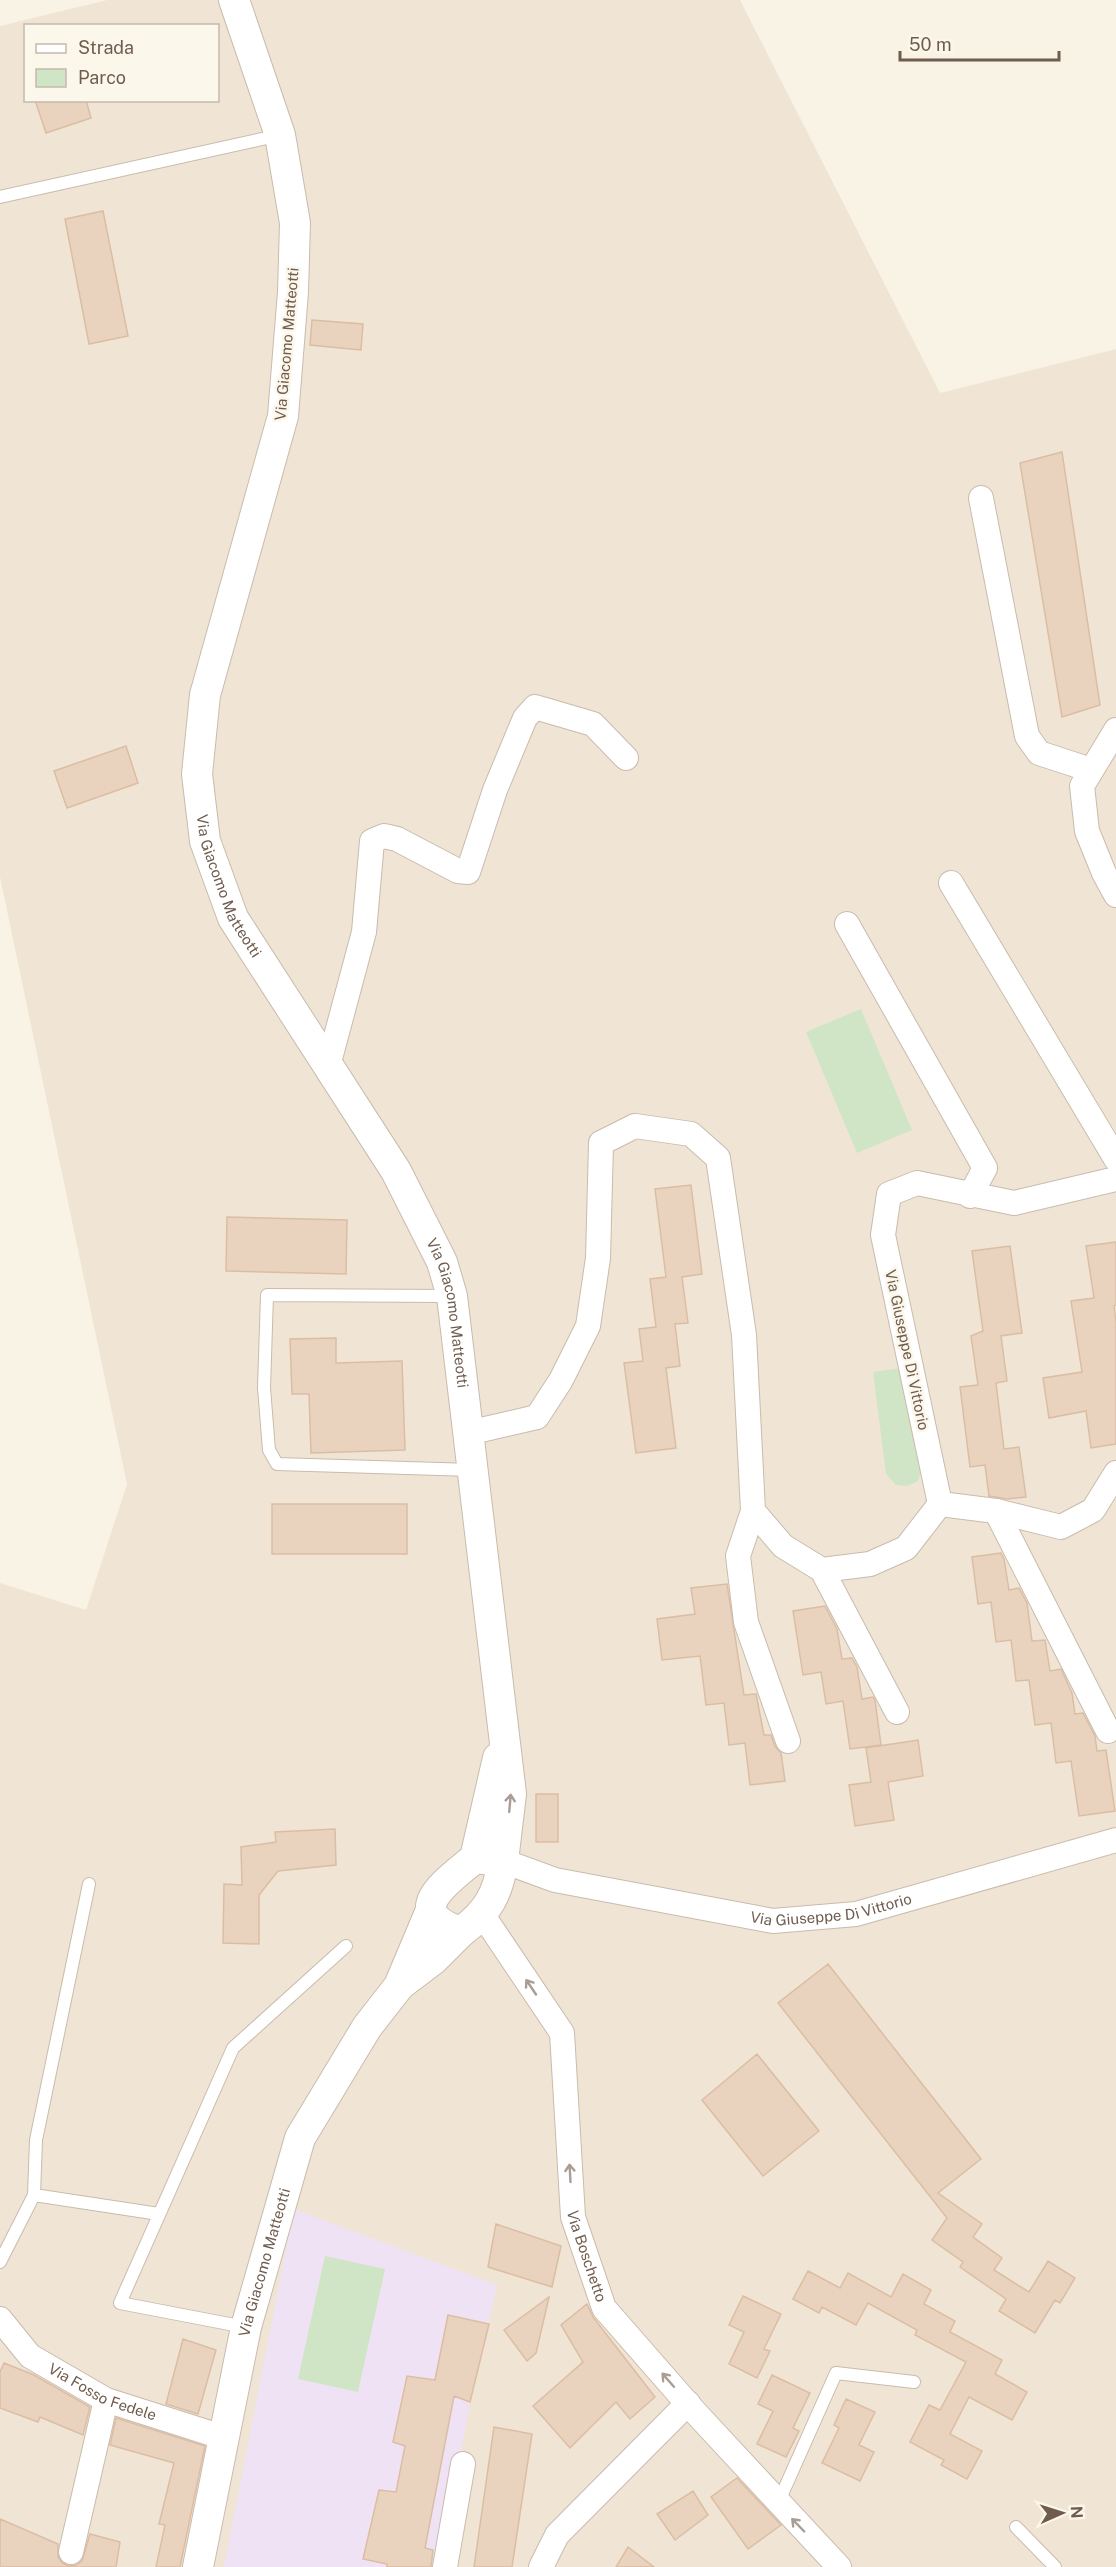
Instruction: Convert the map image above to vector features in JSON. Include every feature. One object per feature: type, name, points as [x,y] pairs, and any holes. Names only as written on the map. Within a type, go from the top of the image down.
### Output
[{"type":"street","name":"Via Giacomo Matteotti","points":[[198,2567],[246,2327],[300,2138],[367,2027],[399,1986],[434,1959],[471,1923],[493,1869],[511,1794],[502,1734],[452,1296],[442,1262],[396,1171],[233,918],[205,841],[197,774],[205,695],[283,416],[293,292],[295,223],[280,135],[234,0]]},
{"type":"street","points":[[981,498],[1027,736],[1039,753],[1091,770]]},
{"type":"street","points":[[328,1066],[364,932],[372,841],[384,836],[397,839],[458,872],[468,873],[495,790],[525,718],[535,707],[593,724],[626,758]]},
{"type":"street","points":[[1116,730],[1082,786],[1087,831],[1104,873],[1116,895]]},
{"type":"street","points":[[951,883],[1116,1159]]},
{"type":"street","points":[[847,924],[985,1168],[970,1196]]},
{"type":"street","points":[[468,1433],[537,1417],[561,1380],[588,1326],[598,1258],[601,1143],[635,1126],[691,1134],[718,1158],[744,1335],[753,1511],[738,1556],[746,1622],[789,1741]]},
{"type":"street","name":"Via Giuseppe Di Vittorio","points":[[940,1504],[884,1235],[889,1194],[917,1183],[970,1196],[1014,1203],[1116,1179]]},
{"type":"street","points":[[822,1570],[870,1564],[906,1548],[940,1504],[996,1511],[1061,1527],[1093,1510],[1116,1473]]},
{"type":"street","points":[[753,1511],[783,1546],[822,1570],[897,1712]]},
{"type":"street","points":[[996,1511],[1108,1731]]},
{"type":"street","name":"Via Giuseppe Di Vittorio","points":[[493,1869],[542,1876],[773,1921],[856,1914],[1116,1840]]},
{"type":"street","name":"Via Giacomo Matteotti","points":[[399,1986],[436,1892],[493,1869]]},
{"type":"street","points":[[430,1910],[444,1926],[471,1923]]},
{"type":"street","name":"Via Boschetto","points":[[471,1923],[562,2033],[573,2217],[604,2308],[779,2501],[786,2512],[839,2567]]},
{"type":"street","name":"Via Fosso Fedele","points":[[0,2319],[30,2356],[106,2400],[222,2438]]},
{"type":"street","points":[[71,2552],[106,2400]]},
{"type":"street","points":[[541,2567],[557,2535],[688,2403]]},
{"type":"street","points":[[445,2567],[463,2464]]},
{"type":"lane","points":[[0,197],[280,135]]},
{"type":"lane","points":[[452,1296],[267,1295],[264,1388],[269,1450],[277,1464],[472,1470]]},
{"type":"lane","points":[[0,2262],[34,2195],[36,2140],[89,1884]]},
{"type":"lane","points":[[246,2327],[120,2303],[233,2048],[346,1946]]},
{"type":"lane","points":[[34,2195],[159,2214]]},
{"type":"lane","points":[[779,2501],[836,2373],[914,2382]]},
{"type":"lane","points":[[1016,2527],[1055,2567]]},
{"type":"shaded area","points":[[107,0],[740,0],[940,393],[1116,349],[1116,2567],[0,2567],[0,1583],[86,1610],[127,1484],[0,877],[0,26]]},
{"type":"shaded area","points":[[294,2209],[497,2285],[470,2402],[440,2567],[224,2567]]},
{"type":"green space","points":[[861,1009],[912,1130],[857,1153],[806,1032]]},
{"type":"green space","points":[[908,1367],[922,1468],[918,1481],[907,1486],[896,1485],[886,1474],[873,1372]]},
{"type":"green space","points":[[325,2256],[385,2269],[358,2392],[298,2379]]},
{"type":"building","points":[[36,102],[87,102],[91,118],[46,133]]},
{"type":"building","points":[[103,211],[128,336],[89,344],[65,219]]},
{"type":"building","points":[[312,320],[363,324],[361,350],[310,345]]},
{"type":"building","points":[[1062,452],[1100,705],[1062,717],[1020,463]]},
{"type":"building","points":[[126,746],[138,783],[67,808],[54,771]]},
{"type":"building","points":[[691,1185],[702,1274],[682,1277],[688,1323],[675,1324],[680,1366],[666,1368],[676,1448],[636,1453],[624,1363],[643,1361],[639,1329],[656,1327],[650,1279],[666,1277],[655,1189]]},
{"type":"building","points":[[227,1217],[347,1220],[346,1274],[226,1271]]},
{"type":"building","points":[[1116,1242],[1116,1305],[1114,1306],[1116,1444],[1091,1448],[1086,1411],[1049,1418],[1043,1378],[1082,1372],[1071,1301],[1094,1298],[1086,1246]]},
{"type":"building","points":[[1010,1246],[1022,1333],[1001,1336],[1007,1381],[996,1383],[1004,1449],[1019,1447],[1026,1497],[1007,1499],[989,1496],[985,1465],[970,1467],[960,1387],[978,1385],[971,1336],[983,1331],[972,1251]]},
{"type":"building","points":[[336,1338],[336,1363],[402,1361],[405,1450],[311,1453],[309,1394],[292,1394],[290,1339]]},
{"type":"building","points":[[272,1504],[407,1504],[407,1554],[272,1554]]},
{"type":"building","points":[[1001,1553],[1009,1590],[1019,1588],[1027,1603],[1032,1641],[1045,1640],[1050,1671],[1061,1669],[1072,1693],[1075,1714],[1083,1713],[1095,1736],[1097,1751],[1106,1750],[1115,1811],[1079,1816],[1071,1761],[1056,1763],[1051,1723],[1035,1725],[1029,1680],[1016,1681],[1011,1640],[996,1642],[991,1602],[978,1604],[972,1557]]},
{"type":"building","points":[[727,1584],[744,1695],[756,1694],[764,1735],[771,1735],[775,1746],[781,1753],[785,1781],[750,1785],[745,1743],[729,1745],[724,1703],[706,1705],[700,1656],[662,1660],[657,1619],[695,1614],[691,1588]]},
{"type":"building","points":[[825,1606],[837,1629],[842,1659],[852,1658],[857,1667],[862,1699],[873,1697],[875,1700],[881,1745],[850,1749],[843,1701],[826,1704],[821,1672],[803,1675],[793,1611]]},
{"type":"building","points":[[918,1740],[923,1776],[888,1782],[894,1820],[855,1826],[849,1785],[871,1782],[866,1748]]},
{"type":"building","points":[[536,1794],[558,1794],[558,1842],[536,1842]]},
{"type":"building","points":[[335,1829],[336,1865],[278,1871],[259,1895],[259,1944],[223,1943],[224,1884],[242,1885],[241,1847],[276,1842],[275,1832]]},
{"type":"building","points":[[828,1964],[981,2159],[938,2193],[982,2224],[973,2237],[1002,2258],[994,2270],[1029,2292],[1048,2261],[1075,2278],[1060,2303],[1055,2300],[1035,2333],[999,2311],[1006,2299],[960,2267],[963,2262],[932,2240],[947,2218],[778,2003]]},
{"type":"building","points":[[757,2054],[819,2131],[763,2176],[702,2100]]},
{"type":"building","points":[[496,2224],[561,2246],[552,2287],[488,2267]]},
{"type":"building","points":[[808,2271],[840,2288],[848,2273],[891,2297],[903,2274],[931,2290],[924,2304],[955,2321],[950,2332],[1002,2360],[995,2374],[1027,2392],[1012,2420],[969,2397],[950,2434],[982,2451],[967,2479],[941,2465],[944,2460],[910,2442],[929,2405],[940,2410],[966,2362],[915,2335],[917,2330],[868,2303],[856,2325],[822,2307],[819,2313],[793,2299]]},
{"type":"building","points":[[743,2296],[781,2314],[764,2349],[770,2351],[757,2378],[729,2364],[744,2332],[729,2325]]},
{"type":"building","points":[[549,2297],[536,2353],[527,2361],[504,2330]]},
{"type":"building","points":[[587,2304],[593,2317],[655,2397],[630,2419],[616,2402],[570,2448],[533,2406],[583,2362],[561,2325]]},
{"type":"building","points":[[448,2315],[489,2324],[470,2402],[454,2396],[425,2548],[433,2550],[431,2567],[387,2567],[387,2564],[363,2559],[379,2490],[396,2492],[405,2446],[393,2442],[407,2376],[435,2380]]},
{"type":"building","points":[[183,2339],[216,2350],[198,2414],[166,2404]]},
{"type":"building","points":[[4,2363],[34,2375],[90,2407],[83,2435],[40,2417],[38,2422],[0,2408],[0,2372]]},
{"type":"building","points":[[772,2375],[810,2393],[793,2428],[799,2431],[786,2457],[757,2444],[773,2411],[758,2404]]},
{"type":"building","points":[[846,2399],[875,2412],[859,2445],[874,2452],[860,2481],[822,2463],[839,2428],[834,2425]]},
{"type":"building","points":[[116,2418],[205,2446],[180,2567],[156,2567],[165,2525],[159,2524],[174,2463],[110,2445]]},
{"type":"building","points":[[494,2427],[532,2434],[512,2567],[474,2567]]},
{"type":"building","points":[[737,2478],[781,2525],[748,2549],[711,2497]]},
{"type":"building","points":[[693,2491],[708,2515],[675,2540],[657,2514]]},
{"type":"building","points":[[0,2519],[58,2544],[58,2557],[68,2566],[82,2561],[90,2534],[120,2542],[116,2567],[0,2567]]},
{"type":"building","points":[[628,2547],[654,2567],[616,2567]]}]
